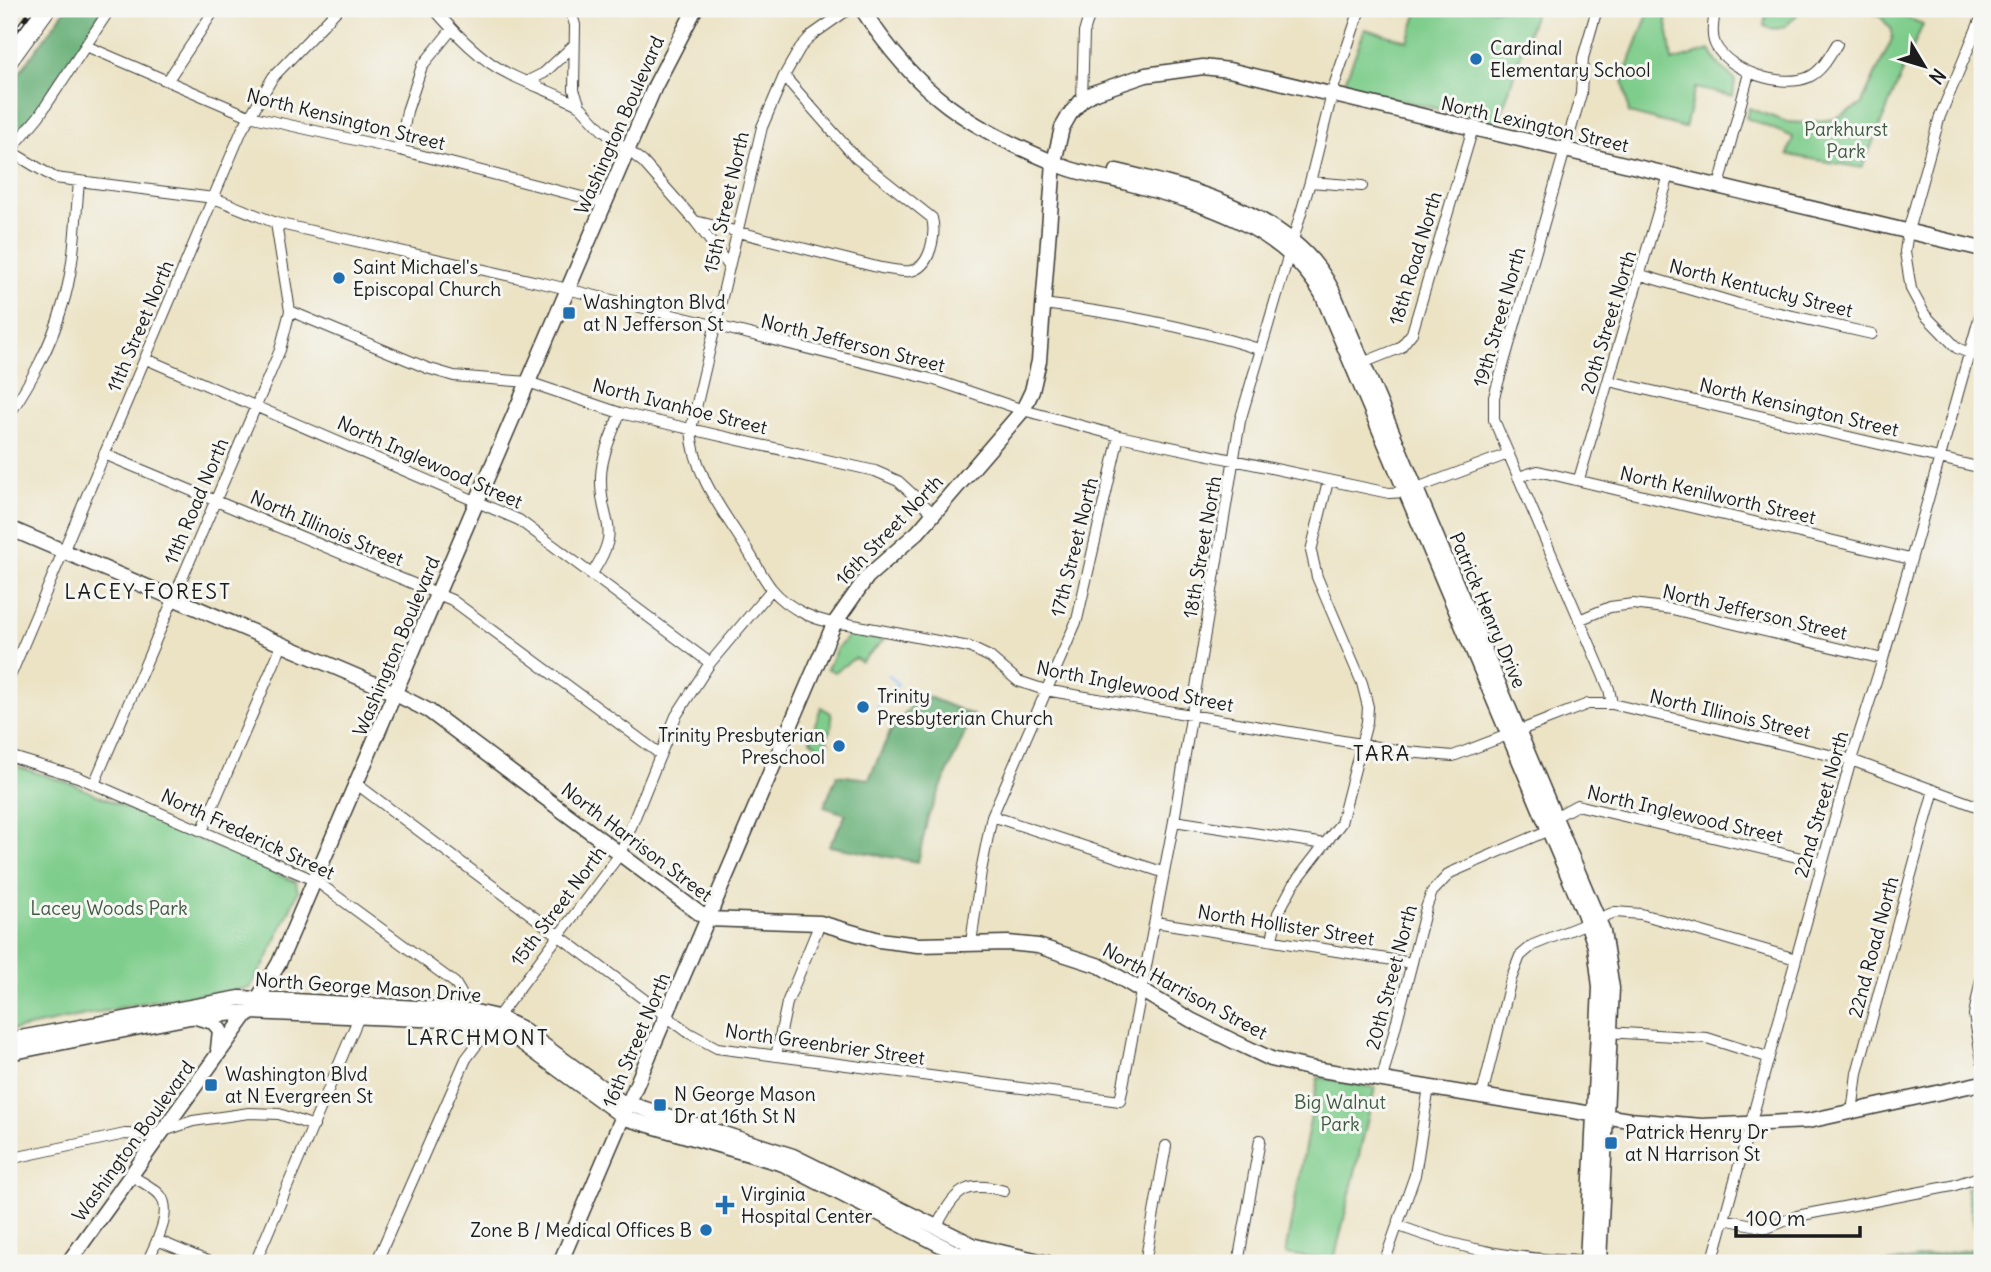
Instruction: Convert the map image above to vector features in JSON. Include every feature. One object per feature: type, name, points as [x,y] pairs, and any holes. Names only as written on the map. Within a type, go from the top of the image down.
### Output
[{"type":"highway","points":[[9,60],[46,9]]},
{"type":"street","points":[[10,152],[39,116],[110,9]]},
{"type":"street","points":[[169,80],[215,9]]},
{"type":"street","name":"11th Street North","points":[[9,679],[249,116],[273,77],[338,9]]},
{"type":"street","points":[[434,9],[452,29],[507,74],[580,106],[602,130],[643,162],[695,221],[729,266]]},
{"type":"street","points":[[570,9],[575,25],[574,90],[580,106]]},
{"type":"street","name":"Washington Boulevard","points":[[68,1263],[259,997],[316,881],[673,46],[695,9]]},
{"type":"street","name":"15th Street North","points":[[376,1263],[466,1059],[620,854],[676,716],[710,663],[772,589],[704,480],[692,442],[691,429],[762,127],[784,76],[800,48],[812,35],[849,9]]},
{"type":"street","name":"Patrick Henry Drive","points":[[862,9],[891,52],[943,104],[993,136],[1054,162],[1206,207],[1244,223],[1290,246],[1322,293],[1358,365],[1593,921],[1604,1032],[1593,1262]]},
{"type":"street","points":[[1082,100],[1084,33],[1091,9]]},
{"type":"street","name":"18th Street North","points":[[1120,1101],[1143,990],[1162,872],[1174,821],[1240,421],[1310,182],[1332,95],[1360,9]]},
{"type":"street","name":"19th Street North","points":[[1597,9],[1587,39],[1581,94],[1493,397],[1494,420],[1612,704]]},
{"type":"street","points":[[1715,9],[1712,30],[1715,45],[1729,62],[1749,73],[1789,81],[1808,77],[1823,66],[1837,44]]},
{"type":"street","points":[[1982,16],[1940,116],[1908,231],[1906,270],[1916,302],[1946,339],[1969,355],[1982,358]]},
{"type":"street","points":[[400,150],[407,111],[422,66],[452,29]]},
{"type":"street","name":"North Kensington Street","points":[[86,46],[249,116],[400,150],[605,203]]},
{"type":"street","points":[[528,81],[544,73],[573,46]]},
{"type":"street","name":"North Lexington Street","points":[[1082,100],[1103,88],[1146,75],[1203,66],[1982,249]]},
{"type":"street","points":[[1719,186],[1749,73]]},
{"type":"street","points":[[695,221],[881,268],[911,271],[920,265],[932,243],[935,230],[932,218],[855,157],[784,76]]},
{"type":"street","name":"16th Street North","points":[[560,1263],[834,624],[867,577],[918,533],[1023,410],[1037,374],[1054,162],[1062,128],[1082,100]]},
{"type":"street","name":"18th Road North","points":[[1358,365],[1400,348],[1412,333],[1473,128]]},
{"type":"street","name":"North Jefferson Street","points":[[10,152],[55,178],[214,198],[276,223],[568,289],[716,328],[935,380],[1023,410],[1119,436],[1390,493],[1411,490]]},
{"type":"street","name":"20th Street North","points":[[1579,479],[1669,175]]},
{"type":"street","points":[[9,415],[34,374],[62,308],[69,280],[79,182]]},
{"type":"street","points":[[1310,182],[1362,186]]},
{"type":"street","name":"11th Road North","points":[[94,784],[280,350],[290,311],[276,223]]},
{"type":"street","name":"North Kentucky Street","points":[[1641,275],[1739,304],[1872,334]]},
{"type":"street","points":[[1042,304],[1109,311],[1214,335],[1259,349]]},
{"type":"street","name":"22nd Street North","points":[[1712,1263],[1851,760],[1982,308]]},
{"type":"street","name":"North Ivanhoe Street","points":[[290,311],[427,368],[454,376],[528,382],[620,414],[875,471],[898,481],[934,514]]},
{"type":"street","name":"North Inglewood Street","points":[[146,359],[519,520],[710,663]]},
{"type":"street","name":"North Kensington Street","points":[[1609,381],[1982,468]]},
{"type":"street","points":[[592,575],[608,551],[610,530],[601,481],[602,461],[620,414]]},
{"type":"street","name":"17th Street North","points":[[971,943],[979,881],[992,816],[1077,620],[1119,436]]},
{"type":"street","name":"North Illinois Street","points":[[104,454],[216,499],[460,605],[660,754]]},
{"type":"street","points":[[1411,490],[1508,454]]},
{"type":"street","name":"North Kenilworth Street","points":[[1518,477],[1538,471],[1579,479],[1910,559]]},
{"type":"street","points":[[1272,939],[1279,913],[1293,885],[1341,823],[1362,744],[1368,707],[1363,683],[1317,577],[1311,551],[1328,481]]},
{"type":"street","name":"North Harrison Street","points":[[9,528],[174,597],[429,711],[707,919],[820,923],[879,940],[918,945],[971,943],[1038,946],[1073,956],[1143,990],[1191,1020],[1271,1059],[1309,1068],[1663,1125],[1808,1121],[1982,1083]]},
{"type":"street","name":"North Inglewood Street","points":[[772,589],[808,615],[834,624],[848,624],[969,647],[990,657],[1018,681],[1045,690],[1191,717],[1453,756],[1514,732]]},
{"type":"street","name":"North Jefferson Street","points":[[1579,620],[1610,607],[1633,604],[1659,607],[1882,659]]},
{"type":"street","points":[[202,831],[282,645]]},
{"type":"street","name":"North Illinois Street","points":[[1514,732],[1588,704],[1612,704],[1851,760],[1982,808]]},
{"type":"street","name":"North Frederick Street","points":[[9,756],[94,784],[316,881],[452,979],[461,991],[459,1015]]},
{"type":"street","name":"North Greenbrier Street","points":[[358,785],[689,1033],[717,1048],[1120,1101]]},
{"type":"street","name":"22nd Road North","points":[[1852,1113],[1857,1073],[1934,790]]},
{"type":"street","name":"North Inglewood Street","points":[[1552,823],[1577,805],[1587,806],[1822,863]]},
{"type":"street","points":[[992,816],[1162,872]]},
{"type":"street","points":[[1174,821],[1325,844]]},
{"type":"street","name":"20th Street North","points":[[1382,1079],[1426,908],[1440,881],[1450,873],[1552,823]]},
{"type":"street","points":[[1482,1095],[1511,979],[1520,956],[1533,945],[1615,912],[1641,914],[1796,959]]},
{"type":"street","name":"North Hollister Street","points":[[1155,922],[1412,963]]},
{"type":"street","points":[[776,1056],[787,1003],[820,923]]},
{"type":"street","points":[[1982,974],[1974,1015],[1982,1061]]},
{"type":"street","name":"North George Mason Drive","points":[[9,1040],[194,1004],[259,997],[362,1009],[459,1015],[494,1021],[520,1028],[611,1096],[627,1112],[783,1164],[956,1253],[988,1263]]},
{"type":"street","points":[[255,1263],[362,1009]]},
{"type":"street","name":"North George Mason Drive","points":[[9,1053],[190,1017],[249,1012],[362,1009]]},
{"type":"street","points":[[190,1017],[208,1019],[220,1030],[221,1037],[211,1064]]},
{"type":"street","points":[[1604,1032],[1707,1038],[1768,1057]]},
{"type":"street","points":[[1384,1263],[1415,1175],[1429,1087]]},
{"type":"street","name":"North George Mason Drive","points":[[627,1112],[793,1156],[975,1246],[1048,1263]]},
{"type":"street","points":[[9,1158],[125,1134],[163,1132],[193,1121],[249,1113],[279,1114],[314,1126]]},
{"type":"street","points":[[1238,1263],[1260,1140]]},
{"type":"street","points":[[1145,1263],[1166,1146]]},
{"type":"street","points":[[1724,1219],[1767,1228],[1797,1216],[1952,1186],[1982,1175]]},
{"type":"street","points":[[132,1176],[158,1192],[164,1201],[165,1215],[147,1263]]},
{"type":"street","points":[[936,1227],[951,1200],[968,1187],[979,1185],[1004,1191]]},
{"type":"street","points":[[1399,1226],[1467,1249],[1538,1259],[1593,1262]]},
{"type":"street","points":[[157,1240],[212,1263]]},
{"type":"green space","points":[[66,9],[103,9],[34,114],[9,143],[9,87]]},
{"type":"green space","name":"Cardinal Elementary School","points":[[1419,9],[1536,9],[1498,123],[1347,88],[1344,84],[1365,29],[1408,41]]},
{"type":"green space","points":[[1650,9],[1665,9],[1672,61],[1710,50],[1718,64],[1735,80],[1733,96],[1695,88],[1685,128],[1629,113],[1623,78]]},
{"type":"green space","points":[[1767,9],[1801,9],[1790,23],[1776,29],[1764,26]]},
{"type":"green space","name":"Parkhurst Park","points":[[1862,9],[1884,9],[1923,24],[1862,168],[1788,155],[1793,137],[1746,118],[1749,108],[1787,122],[1806,123],[1834,119],[1861,105],[1892,39],[1892,30],[1880,16]]},
{"type":"green space","points":[[849,635],[884,640],[861,662],[855,658],[835,672],[827,669],[837,648]]},
{"type":"green space","points":[[921,694],[973,715],[928,817],[918,862],[829,846],[846,814],[824,807],[837,775],[869,779],[890,732]]},
{"type":"green space","points":[[821,707],[831,713],[832,725],[825,751],[810,740]]},
{"type":"green space","name":"Lacey Woods Park","points":[[9,764],[72,784],[296,882],[298,892],[267,959],[250,988],[162,999],[9,1031]]},
{"type":"green space","name":"Big Walnut Park","points":[[1318,1077],[1375,1088],[1334,1261],[1285,1254]]},
{"type":"green space","points":[[1982,1183],[1982,1190],[1974,1195],[1982,1208],[1982,1248],[1979,1248],[1966,1188]]},
{"type":"green space","points":[[1982,1248],[1982,1263],[1888,1263]]},
{"type":"waterway","points":[[877,707],[898,684],[888,675]]},
{"type":"railway","points":[[9,40],[32,9]]},
{"type":"place","name":"Cardinal Elementary School","points":[[1476,59]]},
{"type":"place","name":"Saint Michael's Episcopal Church","points":[[339,278]]},
{"type":"place","name":"Washington Blvd at N Jefferson St","points":[[569,313]]},
{"type":"place","name":"Trinity Presbyterian Church","points":[[863,707]]},
{"type":"place","name":"Trinity Presbyterian Preschool","points":[[839,746]]},
{"type":"place","name":"Washington Blvd at N Evergreen St","points":[[211,1085]]},
{"type":"place","name":"N George Mason Dr at 16th St N","points":[[660,1105]]},
{"type":"place","name":"Patrick Henry Dr at N Harrison St","points":[[1611,1143]]},
{"type":"place","name":"Virginia Hospital Center","points":[[725,1205]]},
{"type":"place","name":"Zone B / Medical Offices B","points":[[706,1230]]},
{"type":"district","name":"LACEY FOREST","points":[[148,592]]},
{"type":"district","name":"TARA","points":[[1382,754]]},
{"type":"district","name":"LARCHMONT","points":[[478,1038]]}]
